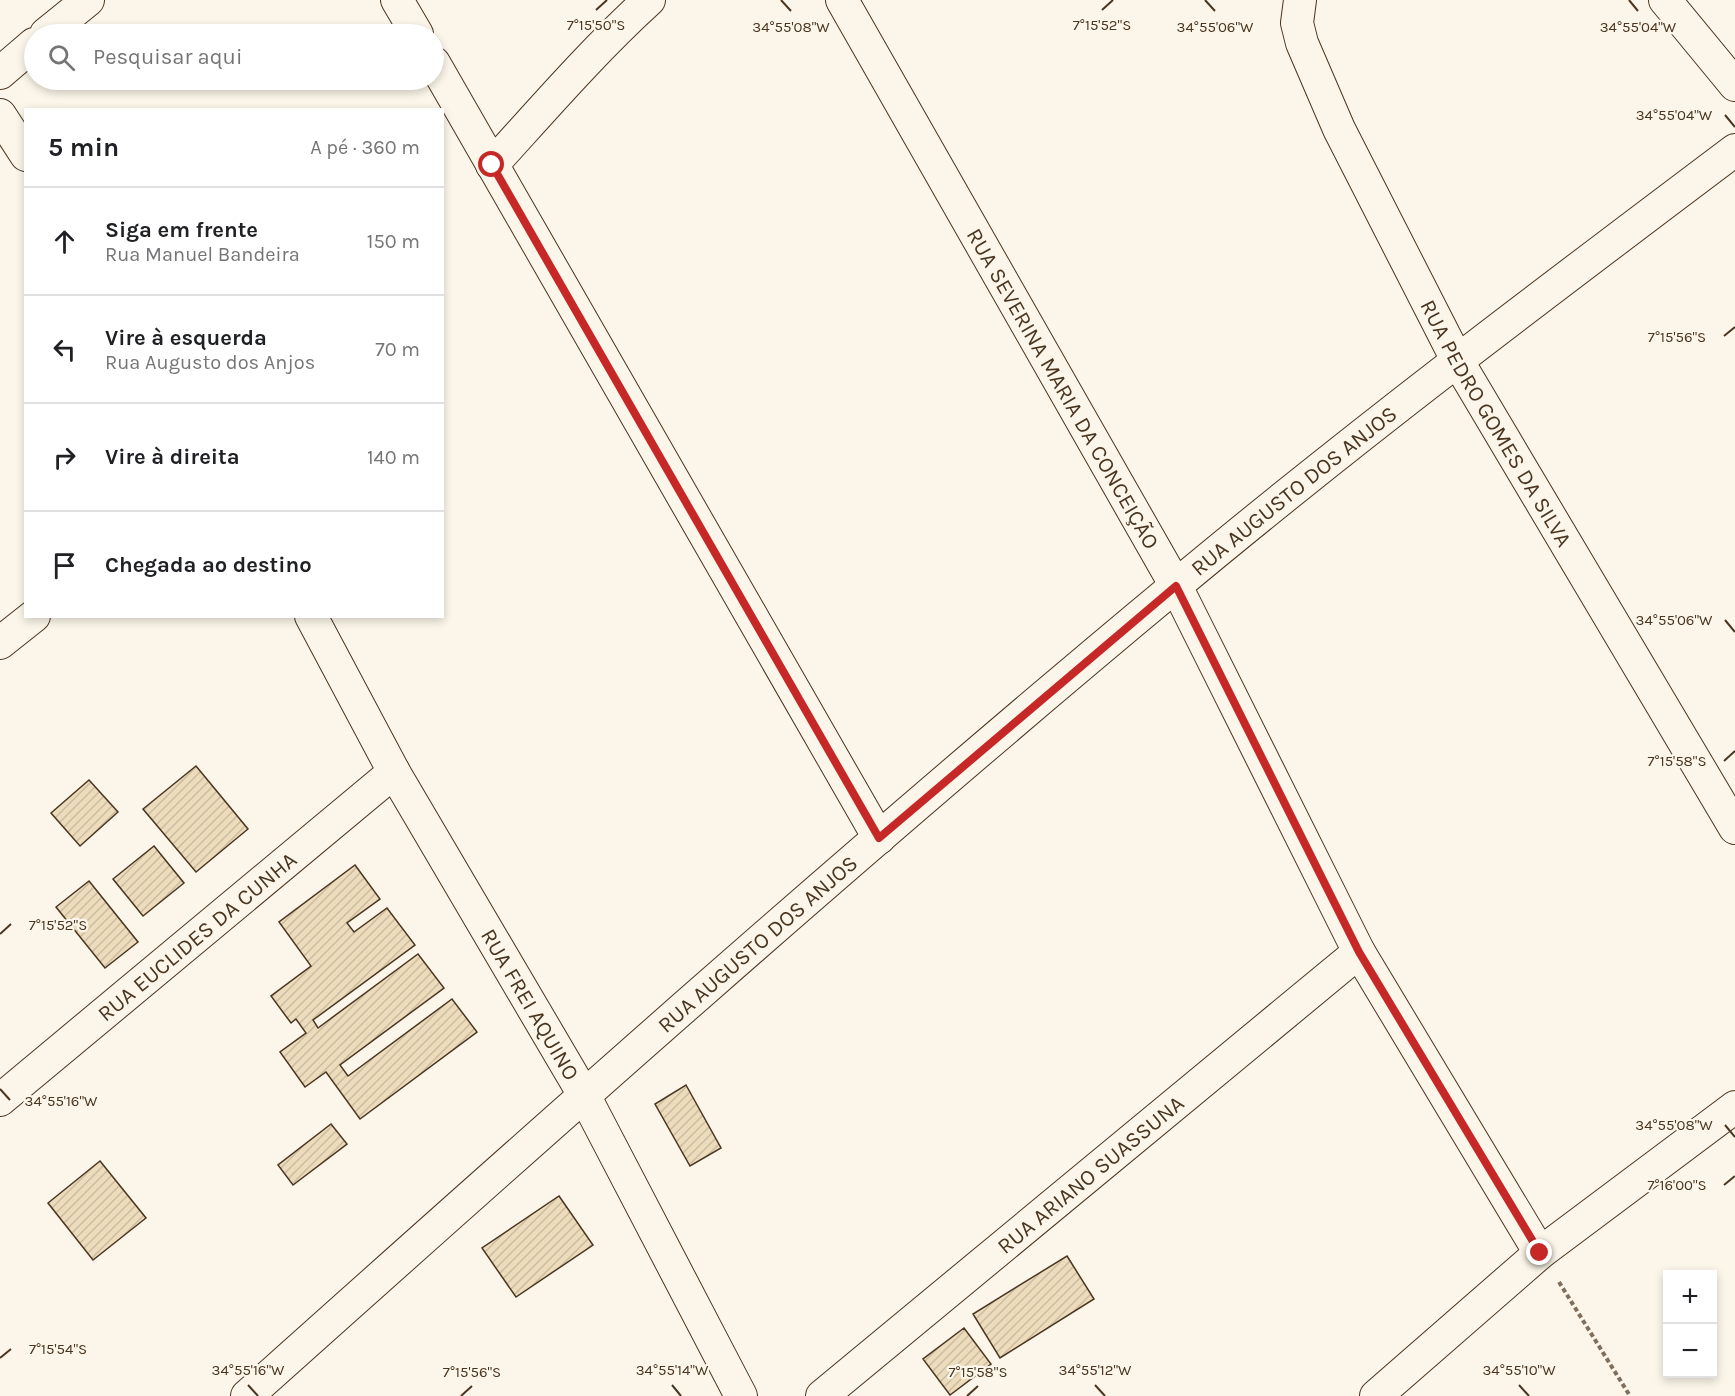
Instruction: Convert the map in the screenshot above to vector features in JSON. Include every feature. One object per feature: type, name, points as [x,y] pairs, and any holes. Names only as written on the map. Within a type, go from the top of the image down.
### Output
[{"type":"street","points":[[58,24],[88,0]]},
{"type":"street","points":[[397,0],[411,24]]},
{"type":"street","points":[[492,165],[592,55],[649,0]]},
{"type":"street","name":"RUA PEDRO GOMES DA SILVA","points":[[1300,0],[1297,23],[1302,43],[1339,129],[1457,360],[1735,828]]},
{"type":"street","points":[[1665,0],[1735,85]]},
{"type":"street","name":"RUA SEVERINA MARIA DA CONCEIÇÃO","points":[[845,4],[1176,586],[1359,952],[1540,1253]]},
{"type":"street","points":[[0,73],[24,53]]},
{"type":"street","points":[[444,81],[879,838]]},
{"type":"street","points":[[3,126],[24,152]]},
{"type":"street","name":"RUA AUGUSTO DOS ANJOS","points":[[247,1396],[584,1095],[879,838],[1176,586],[1457,360],[1735,150]]},
{"type":"street","points":[[0,643],[31,618]]},
{"type":"street","name":"RUA FREI AQUINO","points":[[312,618],[394,772],[584,1095],[741,1396]]},
{"type":"street","name":"RUA EUCLIDES DA CUNHA","points":[[0,1100],[394,772]]},
{"type":"street","name":"RUA ARIANO SUASSUNA","points":[[822,1396],[1359,952]]},
{"type":"street","points":[[1376,1396],[1540,1253],[1735,1107]]},
{"type":"path","points":[[1540,1253],[1630,1396]]},
{"type":"building","points":[[196,766],[248,829],[196,872],[143,809]]},
{"type":"building","points":[[89,780],[118,812],[80,846],[51,813]]},
{"type":"building","points":[[154,846],[184,883],[143,916],[113,879]]},
{"type":"building","points":[[355,865],[380,899],[347,923],[354,932],[387,908],[415,945],[313,1020],[318,1028],[418,954],[444,988],[340,1065],[348,1076],[452,999],[477,1032],[360,1119],[326,1072],[305,1087],[280,1052],[306,1033],[296,1019],[291,1023],[271,996],[311,966],[279,922]]},
{"type":"building","points":[[89,881],[138,942],[105,968],[56,907]]},
{"type":"building","points":[[686,1085],[721,1148],[690,1166],[655,1104]]},
{"type":"building","points":[[331,1124],[347,1144],[293,1185],[278,1165]]},
{"type":"building","points":[[100,1161],[146,1218],[93,1260],[48,1203]]},
{"type":"building","points":[[559,1196],[593,1245],[516,1297],[482,1248]]},
{"type":"building","points":[[1067,1256],[1094,1299],[1000,1358],[973,1314]]},
{"type":"building","points":[[964,1328],[991,1364],[950,1395],[923,1359]]},
{"type":"route","points":[[492,165],[879,838],[1176,586],[1359,952],[1540,1253]]}]
